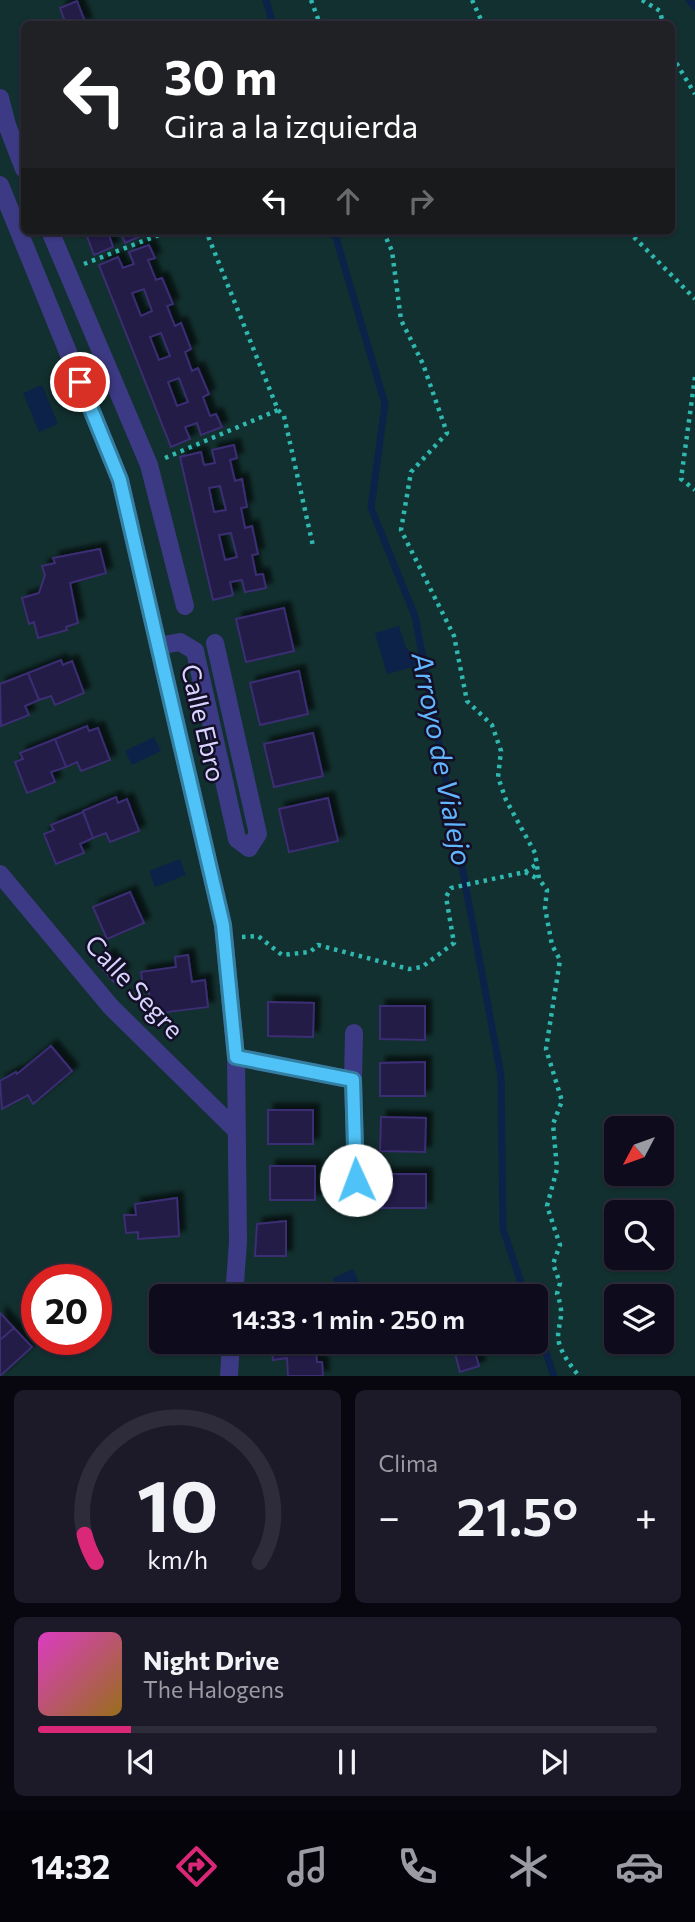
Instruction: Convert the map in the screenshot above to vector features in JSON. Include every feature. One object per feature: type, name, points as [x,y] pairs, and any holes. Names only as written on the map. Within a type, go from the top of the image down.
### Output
[{"type":"street","points":[[0,98],[6,125],[21,162]]},
{"type":"street","name":"Calle Ebro","points":[[0,185],[120,480],[224,937],[236,1057],[238,1242],[235,1284]]},
{"type":"street","points":[[52,235],[149,465],[185,606]]},
{"type":"street","points":[[158,646],[180,642],[195,651],[237,839],[249,848],[258,834],[215,643]]},
{"type":"street","name":"Calle Segre","points":[[0,874],[111,1007],[236,1130]]},
{"type":"street","points":[[354,1033],[356,1180]]},
{"type":"street","points":[[236,1057],[353,1080]]},
{"type":"street","points":[[229,1376],[230,1354]]},
{"type":"path","points":[[311,0],[319,21]]},
{"type":"path","points":[[472,0],[482,21]]},
{"type":"path","points":[[642,0],[660,11],[662,21]]},
{"type":"path","points":[[675,61],[695,94]]},
{"type":"path","points":[[67,271],[159,235]]},
{"type":"path","points":[[208,235],[278,410],[284,416],[313,546]]},
{"type":"path","points":[[385,235],[391,251],[401,320],[423,364],[447,433],[411,472],[401,530],[454,636],[467,701],[492,725],[501,751],[498,777],[506,800],[535,853],[540,880],[547,890],[545,908],[552,945],[560,960],[546,1049],[562,1101],[553,1124],[558,1168],[547,1206],[560,1245],[553,1264],[560,1283],[557,1294],[563,1309],[558,1340],[568,1363],[579,1376]]},
{"type":"path","points":[[632,235],[695,299]]},
{"type":"path","points":[[695,377],[681,479],[695,490]]},
{"type":"path","points":[[149,465],[278,410]]},
{"type":"path","points":[[224,937],[258,936],[282,955],[310,952],[318,945],[409,970],[422,967],[454,943],[446,897],[451,888],[525,872],[537,864]]},
{"type":"path","points":[[525,872],[540,880]]},
{"type":"green space","points":[[0,0],[695,0],[695,1376],[0,1376]]},
{"type":"water","points":[[42,385],[58,424],[39,432],[23,393]]},
{"type":"water","points":[[399,626],[406,648],[413,654],[417,666],[387,674],[375,633]]},
{"type":"water","points":[[154,737],[161,751],[132,765],[125,751]]},
{"type":"water","points":[[180,859],[186,875],[155,887],[149,871]]},
{"type":"water","points":[[353,1269],[360,1284],[336,1284],[333,1278]]},
{"type":"building","points":[[77,1],[85,21],[65,21],[60,8]]},
{"type":"building","points":[[86,235],[109,235],[113,247],[94,255]]},
{"type":"building","points":[[122,235],[143,235],[125,243]]},
{"type":"building","points":[[149,245],[155,258],[148,260],[156,280],[162,278],[173,304],[167,306],[175,326],[181,323],[191,349],[185,352],[192,371],[198,368],[209,394],[203,397],[210,416],[216,414],[222,427],[201,435],[197,423],[185,427],[190,439],[171,447],[99,265],[118,257],[123,268],[134,264],[129,252]],"holes":[[[144,289],[152,311],[141,316],[132,293]],[[161,333],[170,356],[159,360],[150,337]],[[179,378],[188,402],[177,406],[168,382]]]},
{"type":"building","points":[[234,445],[237,458],[230,460],[235,481],[242,479],[247,507],[241,508],[245,528],[252,526],[258,554],[252,555],[256,575],[263,574],[266,588],[245,592],[242,580],[230,582],[233,595],[213,600],[180,457],[201,452],[204,465],[215,463],[212,450]],"holes":[[[220,486],[226,510],[214,512],[209,488]],[[231,533],[237,557],[225,560],[219,535]]]},
{"type":"building","points":[[100,549],[106,573],[70,583],[78,623],[66,627],[67,630],[38,638],[34,622],[29,624],[22,598],[39,593],[45,575],[42,566],[55,563],[53,558]]},
{"type":"building","points":[[284,608],[294,651],[246,662],[236,619]]},
{"type":"building","points":[[61,660],[63,665],[72,661],[84,693],[55,705],[51,696],[39,700],[28,673]]},
{"type":"building","points":[[299,671],[308,714],[260,725],[250,683]]},
{"type":"building","points":[[28,673],[39,700],[25,706],[29,715],[1,726],[0,684]]},
{"type":"building","points":[[87,726],[89,731],[98,728],[110,760],[81,771],[77,762],[66,767],[55,739]]},
{"type":"building","points":[[313,733],[323,776],[274,787],[264,744]]},
{"type":"building","points":[[55,739],[66,767],[51,772],[55,782],[27,793],[15,762],[23,759],[20,753]]},
{"type":"building","points":[[116,797],[118,803],[127,799],[139,831],[110,842],[106,833],[93,838],[83,811]]},
{"type":"building","points":[[328,798],[338,841],[289,852],[279,809]]},
{"type":"building","points":[[83,812],[93,838],[80,844],[84,853],[56,864],[44,834],[54,830],[51,825]]},
{"type":"building","points":[[130,892],[144,923],[107,939],[93,907]]},
{"type":"building","points":[[108,955],[124,972],[114,982],[98,964]]},
{"type":"building","points":[[188,955],[192,982],[205,980],[208,1007],[152,1014],[148,985],[143,986],[141,972],[176,967],[175,957]]},
{"type":"building","points":[[268,1002],[314,1003],[313,1037],[268,1036]]},
{"type":"building","points":[[380,1006],[425,1006],[425,1040],[380,1039]]},
{"type":"building","points":[[51,1046],[72,1071],[33,1104],[28,1095],[2,1109],[0,1081],[16,1072],[17,1074]]},
{"type":"building","points":[[425,1062],[425,1096],[380,1096],[380,1063]]},
{"type":"building","points":[[268,1110],[313,1110],[313,1144],[268,1144]]},
{"type":"building","points":[[381,1117],[426,1118],[425,1152],[380,1151]]},
{"type":"building","points":[[270,1166],[315,1166],[315,1200],[270,1200]]},
{"type":"building","points":[[381,1174],[426,1174],[426,1208],[381,1208]]},
{"type":"building","points":[[177,1198],[179,1236],[138,1239],[138,1232],[126,1233],[124,1215],[136,1215],[135,1204]]},
{"type":"building","points":[[286,1221],[286,1256],[255,1256],[257,1224]]},
{"type":"building","points":[[0,1313],[14,1328],[0,1340]]},
{"type":"building","points":[[14,1328],[21,1335],[21,1355],[23,1355],[0,1376],[0,1340]]},
{"type":"building","points":[[272,1354],[316,1354],[317,1362],[322,1362],[323,1376],[288,1376],[287,1358],[273,1360]]},
{"type":"building","points":[[455,1354],[476,1354],[479,1366],[460,1372]]},
{"type":"waterway","name":"Arroyo de Vialejo","points":[[266,0],[272,21]]},
{"type":"waterway","points":[[689,0],[695,7]]},
{"type":"waterway","name":"Arroyo de Vialejo","points":[[335,235],[385,404],[371,508],[415,616],[501,1075],[503,1229],[522,1284]]},
{"type":"waterway","name":"Arroyo de Vialejo","points":[[546,1354],[554,1376]]},
{"type":"route","points":[[80,382],[120,480],[223,925],[236,1057],[353,1080],[356,1180]]}]
